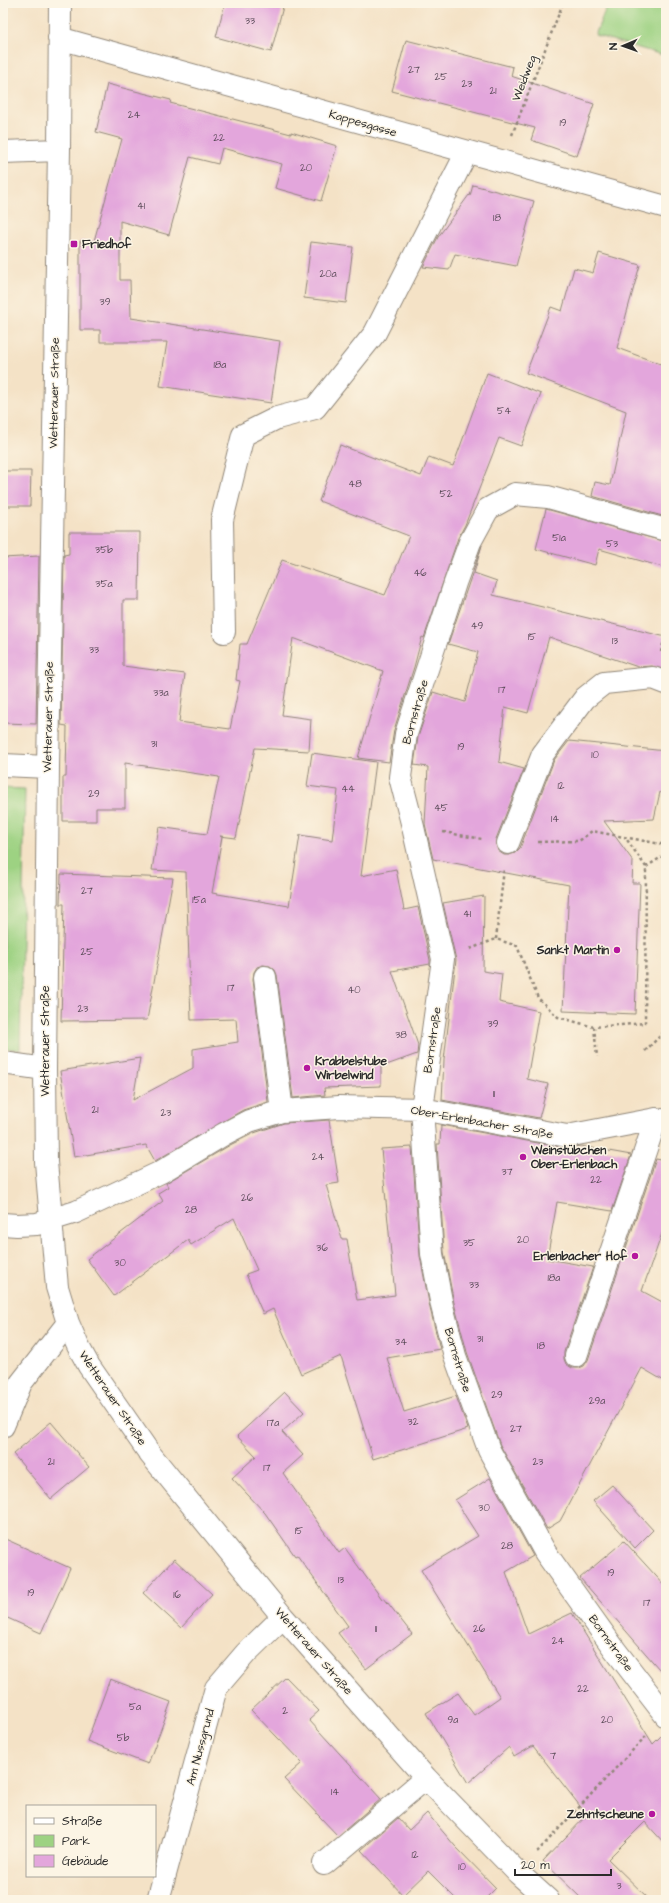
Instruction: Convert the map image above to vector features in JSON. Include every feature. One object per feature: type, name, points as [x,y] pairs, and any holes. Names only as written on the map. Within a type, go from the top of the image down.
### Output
[{"type":"street","name":"Wetterauer Straße","points":[[60,3],[59,150],[48,766],[45,1069],[46,1162],[57,1287],[68,1323],[89,1366],[150,1454],[283,1617],[426,1778],[518,1873],[548,1900]]},
{"type":"street","name":"Kappesgasse","points":[[59,38],[467,152],[502,160],[666,207]]},
{"type":"street","points":[[3,152],[59,150]]},
{"type":"street","points":[[224,632],[222,520],[244,435],[277,418],[315,408],[375,333],[467,152]]},
{"type":"street","name":"Bornstraße","points":[[666,530],[548,497],[515,494],[488,509],[470,542],[454,583],[406,734],[400,777],[443,959],[422,1109],[432,1254],[442,1306],[455,1356],[489,1450],[545,1552],[615,1650],[666,1715]]},
{"type":"street","points":[[508,843],[543,754],[585,698],[604,684],[653,678],[666,682]]},
{"type":"street","points":[[3,765],[48,766]]},
{"type":"street","points":[[265,977],[282,1111]]},
{"type":"street","points":[[3,1063],[45,1069]]},
{"type":"street","name":"Ober-Erlenbacher Straße","points":[[3,1224],[17,1226],[50,1220],[88,1206],[161,1172],[224,1134],[249,1121],[282,1111],[339,1107],[422,1109],[567,1136],[661,1120],[576,1356]]},
{"type":"street","points":[[3,1426],[21,1383],[68,1323]]},
{"type":"street","name":"Am Nussgrund","points":[[158,1900],[216,1688],[246,1653],[283,1617]]},
{"type":"street","points":[[324,1864],[426,1778]]},
{"type":"path","name":"Weidweg","points":[[502,160],[563,3]]},
{"type":"path","points":[[413,827],[508,843],[579,840],[592,832],[666,845]]},
{"type":"path","points":[[443,959],[496,939],[517,946],[538,998],[558,1017],[594,1027],[645,1023],[646,867],[625,837]]},
{"type":"path","points":[[496,939],[508,843]]},
{"type":"path","points":[[646,867],[666,854]]},
{"type":"path","points":[[594,1027],[597,1057]]},
{"type":"path","points":[[645,1051],[666,1030]]},
{"type":"path","points":[[518,1873],[666,1715]]},
{"type":"green space","points":[[608,3],[666,3],[666,56],[595,35]]},
{"type":"green space","points":[[3,788],[25,789],[20,1050],[3,1048]]},
{"type":"building","points":[[225,3],[284,3],[271,52],[216,37]]},
{"type":"building","points":[[406,40],[513,67],[511,76],[594,104],[577,156],[531,140],[535,128],[392,91]]},
{"type":"building","points":[[107,84],[171,100],[170,103],[291,134],[291,132],[337,146],[321,201],[275,188],[282,164],[222,148],[218,164],[190,157],[169,235],[120,221],[120,280],[130,280],[131,318],[280,341],[271,403],[160,386],[167,342],[100,342],[100,330],[80,330],[80,241],[94,241],[122,139],[96,132]]},
{"type":"building","points":[[473,185],[534,201],[516,266],[455,254],[449,270],[423,267],[438,237],[469,195],[470,196]]},
{"type":"building","points":[[311,242],[353,247],[346,303],[304,298]]},
{"type":"building","points":[[599,253],[640,265],[617,348],[666,366],[666,517],[592,496],[595,482],[610,485],[626,411],[526,373],[551,307],[562,311],[574,268],[593,273]]},
{"type":"building","points":[[487,373],[541,394],[521,446],[499,438],[465,525],[458,538],[424,638],[422,637],[394,730],[389,762],[358,758],[383,671],[293,638],[282,715],[311,719],[309,751],[255,748],[236,838],[220,836],[222,837],[212,893],[289,906],[300,835],[332,840],[338,790],[307,786],[312,753],[376,762],[361,876],[396,869],[404,910],[418,907],[430,964],[392,971],[418,1045],[417,1054],[381,1067],[381,1086],[324,1088],[325,1095],[293,1098],[277,975],[275,970],[270,966],[263,965],[257,967],[254,972],[253,979],[268,1102],[243,1110],[155,1161],[146,1145],[74,1157],[60,1071],[140,1058],[133,1100],[193,1068],[193,1049],[238,1042],[236,1019],[191,1020],[186,872],[152,870],[159,827],[207,834],[219,777],[125,763],[125,808],[96,808],[96,821],[63,821],[63,777],[66,777],[67,726],[61,725],[64,555],[69,554],[69,532],[140,532],[139,600],[123,600],[123,666],[185,674],[179,722],[230,729],[240,681],[236,680],[240,644],[247,644],[282,560],[385,595],[409,536],[319,501],[340,445],[421,476],[429,457],[453,466]]},
{"type":"building","points":[[3,471],[31,471],[30,506],[3,506]]},
{"type":"building","points":[[546,509],[666,542],[666,568],[599,549],[595,565],[536,549]]},
{"type":"building","points":[[482,545],[474,573],[497,581],[493,595],[666,637],[666,670],[652,666],[638,667],[549,637],[528,713],[505,707],[499,762],[524,769],[496,839],[498,851],[504,855],[509,855],[515,853],[520,848],[554,760],[569,741],[666,751],[666,793],[660,792],[654,819],[604,821],[633,861],[632,883],[640,883],[635,1014],[563,1011],[569,885],[433,859],[425,824],[428,767],[414,765],[418,737],[433,692],[465,702],[478,652],[448,644]]},
{"type":"building","points":[[39,556],[36,724],[3,723],[3,558]]},
{"type":"building","points":[[61,874],[173,878],[147,1020],[61,1021],[64,904],[60,904]]},
{"type":"building","points":[[484,896],[483,971],[502,974],[499,1002],[539,1011],[527,1079],[548,1084],[539,1118],[442,1100],[444,1060],[456,960],[443,903]]},
{"type":"building","points":[[329,1120],[339,1183],[326,1185],[342,1239],[347,1239],[357,1300],[395,1295],[381,1149],[412,1147],[420,1256],[440,1349],[387,1358],[404,1412],[456,1396],[468,1429],[373,1459],[341,1356],[301,1374],[273,1309],[263,1314],[246,1274],[257,1270],[234,1218],[191,1245],[188,1240],[114,1296],[87,1259],[163,1201],[158,1193],[168,1187],[166,1183],[230,1145],[254,1133],[284,1123]]},
{"type":"building","points":[[441,1125],[565,1148],[581,1146],[631,1155],[612,1211],[557,1202],[547,1259],[593,1267],[564,1352],[566,1364],[572,1368],[584,1366],[588,1360],[656,1159],[666,1161],[666,1222],[642,1291],[666,1304],[666,1382],[642,1368],[560,1521],[547,1529],[500,1445],[467,1352],[454,1303],[444,1252],[437,1144],[440,1144]]},
{"type":"building","points":[[285,1392],[304,1412],[282,1432],[303,1455],[283,1473],[339,1553],[345,1548],[382,1599],[384,1598],[412,1634],[366,1669],[338,1633],[348,1626],[297,1555],[295,1556],[265,1513],[232,1478],[256,1456],[237,1436]]},
{"type":"building","points":[[51,1422],[89,1467],[51,1499],[13,1454]]},
{"type":"building","points":[[490,1478],[533,1556],[506,1572],[528,1634],[572,1613],[653,1744],[666,1731],[666,1845],[645,1822],[608,1859],[650,1900],[583,1900],[543,1861],[587,1815],[533,1746],[514,1757],[509,1747],[468,1783],[426,1713],[458,1693],[474,1715],[500,1697],[421,1570],[478,1536],[455,1500]]},
{"type":"building","points":[[612,1485],[653,1530],[635,1548],[593,1501]]},
{"type":"building","points":[[3,1538],[70,1568],[41,1633],[3,1616]]},
{"type":"building","points":[[624,1541],[666,1587],[666,1677],[580,1578]]},
{"type":"building","points":[[174,1559],[212,1594],[181,1628],[143,1593]]},
{"type":"building","points":[[286,1677],[319,1711],[309,1720],[381,1799],[338,1836],[284,1779],[302,1763],[251,1710]]},
{"type":"building","points":[[110,1679],[171,1702],[148,1764],[87,1741]]},
{"type":"building","points":[[427,1813],[455,1846],[496,1888],[484,1900],[457,1900],[428,1871],[403,1895],[361,1850],[398,1818],[409,1830]]},
{"type":"place","name":"Friedhof","points":[[74,244]]},
{"type":"place","name":"Sankt Martin","points":[[617,950]]},
{"type":"place","name":"Krabbelstube Wirbelwind","points":[[307,1068]]},
{"type":"place","name":"Weinstübchen Ober-Erlenbach","points":[[523,1157]]},
{"type":"place","name":"Erlenbacher Hof","points":[[635,1256]]},
{"type":"place","name":"Zehntscheune","points":[[652,1814]]}]
